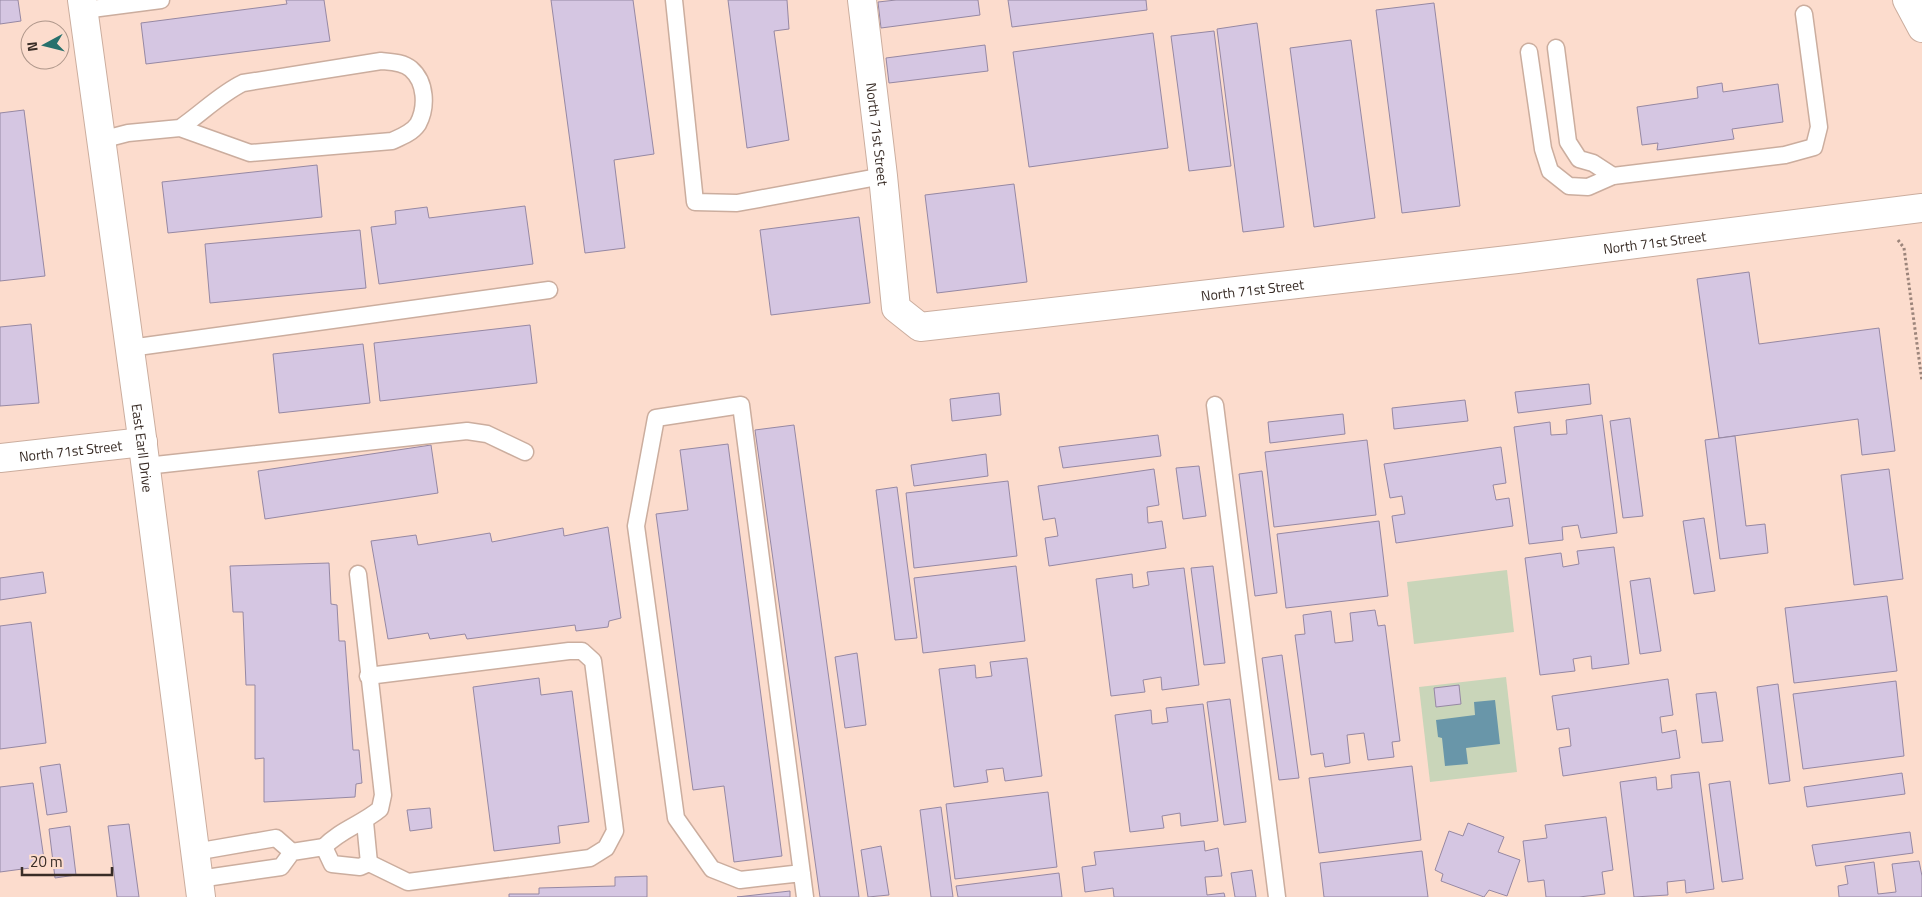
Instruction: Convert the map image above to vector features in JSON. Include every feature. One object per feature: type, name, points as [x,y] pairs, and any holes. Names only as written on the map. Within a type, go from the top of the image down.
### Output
[{"type":"street","name":"North 71st Street","points":[[862,0],[883,176],[896,308],[920,328],[1516,259],[1922,208]]},
{"type":"street","points":[[1907,0],[1922,25]]},
{"type":"street","name":"East Earll Drive","points":[[83,5],[130,348],[200,888]]},
{"type":"street","name":"North 71st Street","points":[[0,458],[144,454]]},
{"type":"lane","points":[[83,5],[161,0]]},
{"type":"lane","points":[[674,0],[695,202],[737,203],[883,176]]},
{"type":"lane","points":[[1530,52],[1544,150],[1550,172],[1569,186],[1588,187],[1613,176],[1785,154],[1814,147],[1819,127],[1804,14]]},
{"type":"lane","points":[[1556,48],[1568,142],[1579,159],[1592,163],[1613,176]]},
{"type":"lane","points":[[101,140],[128,133],[180,128],[250,153],[392,141],[407,134],[418,124],[425,100],[421,81],[410,68],[398,63],[381,61],[243,82],[225,92],[207,109],[180,128]]},
{"type":"lane","points":[[130,348],[549,290]]},
{"type":"lane","points":[[802,873],[740,880],[712,869],[676,818],[636,526],[656,418],[740,405],[802,873],[805,897]]},
{"type":"lane","points":[[1215,405],[1277,897]]},
{"type":"lane","points":[[144,454],[467,431],[487,434],[525,452]]},
{"type":"lane","points":[[200,888],[281,867],[292,852],[324,846],[336,836],[365,822],[380,809],[383,794],[368,676],[358,574]]},
{"type":"lane","points":[[324,846],[332,864],[360,867],[369,863],[408,882],[590,858],[606,848],[615,831],[593,661],[582,651],[569,651],[368,676]]},
{"type":"lane","points":[[365,822],[369,863]]},
{"type":"lane","points":[[195,852],[276,838],[292,852]]},
{"type":"path","points":[[1891,234],[1904,248],[1922,381]]},
{"type":"green space","points":[[1507,570],[1514,632],[1414,644],[1407,582]]},
{"type":"green space","points":[[1506,677],[1517,772],[1430,782],[1419,687]]},
{"type":"water","points":[[1495,700],[1500,744],[1466,748],[1468,764],[1445,766],[1442,738],[1438,737],[1436,720],[1475,715],[1474,702]]},
{"type":"building","points":[[0,0],[18,0],[20,21],[0,24]]},
{"type":"building","points":[[286,0],[324,0],[330,41],[146,64],[141,23],[287,4]]},
{"type":"building","points":[[551,0],[633,0],[654,154],[614,160],[625,248],[585,253]]},
{"type":"building","points":[[728,0],[787,0],[789,29],[774,31],[789,140],[747,148]]},
{"type":"building","points":[[896,0],[978,0],[980,15],[881,28],[878,2]]},
{"type":"building","points":[[1008,0],[1146,0],[1147,10],[1012,27]]},
{"type":"building","points":[[1434,3],[1460,206],[1402,213],[1376,10]]},
{"type":"building","points":[[1257,23],[1284,227],[1243,232],[1217,29]]},
{"type":"building","points":[[1214,31],[1231,166],[1189,171],[1171,36]]},
{"type":"building","points":[[1153,33],[1168,148],[1029,167],[1013,52]]},
{"type":"building","points":[[1351,40],[1375,218],[1314,227],[1290,48]]},
{"type":"building","points":[[985,45],[988,71],[889,83],[886,58]]},
{"type":"building","points":[[1722,83],[1723,92],[1778,84],[1783,122],[1732,129],[1734,139],[1657,150],[1658,143],[1642,145],[1637,107],[1698,98],[1697,87]]},
{"type":"building","points":[[24,110],[45,276],[0,281],[0,113]]},
{"type":"building","points":[[317,165],[322,217],[168,233],[162,182]]},
{"type":"building","points":[[1014,184],[1027,282],[937,293],[925,195]]},
{"type":"building","points":[[525,206],[533,264],[379,284],[371,227],[396,224],[395,211],[427,207],[429,218]]},
{"type":"building","points":[[859,217],[870,303],[771,315],[760,230]]},
{"type":"building","points":[[360,230],[366,288],[210,303],[205,244]]},
{"type":"building","points":[[1749,272],[1759,344],[1879,328],[1895,451],[1862,455],[1858,419],[1719,438],[1697,279]]},
{"type":"building","points":[[31,324],[39,403],[0,406],[0,327]]},
{"type":"building","points":[[530,325],[537,383],[380,401],[374,343]]},
{"type":"building","points":[[363,344],[370,403],[279,413],[273,354]]},
{"type":"building","points":[[1589,384],[1591,404],[1518,413],[1515,392]]},
{"type":"building","points":[[999,393],[1001,415],[952,421],[950,399]]},
{"type":"building","points":[[1465,400],[1468,421],[1394,429],[1392,408]]},
{"type":"building","points":[[1343,414],[1345,434],[1270,443],[1268,422]]},
{"type":"building","points":[[1602,415],[1617,533],[1581,538],[1578,525],[1562,527],[1563,540],[1529,544],[1514,427],[1550,422],[1551,435],[1567,434],[1566,420]]},
{"type":"building","points":[[1630,418],[1643,516],[1623,518],[1610,421]]},
{"type":"building","points":[[794,425],[859,897],[820,897],[755,430]]},
{"type":"building","points":[[1158,435],[1161,456],[1063,468],[1059,447]]},
{"type":"building","points":[[1735,436],[1746,526],[1765,524],[1768,553],[1720,559],[1705,440]]},
{"type":"building","points":[[1367,440],[1376,515],[1274,527],[1265,452]]},
{"type":"building","points":[[728,444],[782,856],[734,862],[724,786],[693,790],[656,514],[688,510],[680,450]]},
{"type":"building","points":[[431,445],[438,493],[265,519],[258,471]]},
{"type":"building","points":[[1501,447],[1506,483],[1493,485],[1496,500],[1509,498],[1513,526],[1396,543],[1392,516],[1405,514],[1402,496],[1390,498],[1384,464]]},
{"type":"building","points":[[986,454],[988,476],[914,486],[911,465]]},
{"type":"building","points":[[1199,466],[1206,516],[1183,519],[1176,468]]},
{"type":"building","points":[[1154,469],[1159,505],[1147,507],[1148,523],[1162,521],[1166,548],[1049,566],[1045,538],[1058,536],[1055,518],[1043,520],[1038,486]]},
{"type":"building","points":[[1889,469],[1903,579],[1854,585],[1841,475]]},
{"type":"building","points":[[1262,471],[1277,593],[1255,596],[1239,474]]},
{"type":"building","points":[[1008,481],[1017,556],[914,568],[906,493]]},
{"type":"building","points":[[897,487],[917,638],[895,640],[876,490]]},
{"type":"building","points":[[1704,518],[1715,591],[1694,594],[1683,521]]},
{"type":"building","points":[[1379,521],[1388,596],[1286,608],[1277,534]]},
{"type":"building","points":[[608,527],[621,618],[609,621],[608,627],[576,631],[575,625],[467,639],[465,634],[430,639],[428,633],[388,639],[371,541],[416,535],[418,545],[490,533],[492,542],[563,528],[564,536]]},
{"type":"building","points":[[1614,547],[1629,664],[1592,669],[1591,656],[1573,659],[1575,671],[1540,675],[1525,558],[1561,553],[1563,567],[1579,564],[1577,551]]},
{"type":"building","points":[[329,563],[331,604],[337,605],[339,641],[345,641],[353,750],[359,750],[362,783],[356,784],[355,797],[264,802],[264,758],[255,759],[255,685],[246,685],[243,612],[233,612],[230,566]]},
{"type":"building","points":[[1016,566],[1025,641],[923,653],[914,578]]},
{"type":"building","points":[[1213,566],[1225,663],[1204,665],[1191,568]]},
{"type":"building","points":[[1184,568],[1199,685],[1162,690],[1161,677],[1143,680],[1145,692],[1111,696],[1096,579],[1132,574],[1133,588],[1149,585],[1147,572]]},
{"type":"building","points":[[43,572],[46,593],[0,600],[0,578]]},
{"type":"building","points":[[1650,578],[1661,651],[1640,654],[1630,581]]},
{"type":"building","points":[[1887,596],[1897,671],[1794,683],[1785,608]]},
{"type":"building","points":[[1375,610],[1378,626],[1385,625],[1400,741],[1392,742],[1394,757],[1368,760],[1364,733],[1347,735],[1350,763],[1325,767],[1323,753],[1311,755],[1295,635],[1305,634],[1303,615],[1331,611],[1335,643],[1353,641],[1350,613]]},
{"type":"building","points":[[31,622],[46,743],[0,749],[0,626]]},
{"type":"building","points":[[857,653],[866,725],[845,728],[835,657]]},
{"type":"building","points":[[1282,655],[1299,778],[1279,780],[1262,658]]},
{"type":"building","points":[[1027,658],[1042,776],[1005,781],[1003,768],[986,770],[988,782],[954,787],[939,669],[975,665],[976,678],[992,676],[990,662]]},
{"type":"building","points":[[539,678],[541,695],[572,691],[589,822],[558,826],[560,843],[494,851],[473,687]]},
{"type":"building","points":[[1668,679],[1673,715],[1660,717],[1662,733],[1676,730],[1680,758],[1563,776],[1559,748],[1571,746],[1569,728],[1557,730],[1552,696]]},
{"type":"building","points":[[1896,681],[1904,756],[1803,769],[1793,694]]},
{"type":"building","points":[[1778,684],[1790,781],[1769,784],[1757,687]]},
{"type":"building","points":[[1459,685],[1461,704],[1436,707],[1434,688]]},
{"type":"building","points":[[1716,692],[1723,741],[1702,743],[1696,694]]},
{"type":"building","points":[[1230,699],[1246,822],[1224,825],[1207,702]]},
{"type":"building","points":[[1203,704],[1218,821],[1181,826],[1180,813],[1162,816],[1164,828],[1130,832],[1115,715],[1151,710],[1152,724],[1168,722],[1166,708]]},
{"type":"building","points":[[60,764],[67,812],[47,815],[40,767]]},
{"type":"building","points":[[1412,766],[1421,840],[1319,853],[1309,778]]},
{"type":"building","points":[[1699,772],[1714,889],[1686,893],[1685,880],[1667,882],[1668,895],[1634,897],[1620,782],[1656,777],[1657,790],[1672,788],[1671,775]]},
{"type":"building","points":[[1902,773],[1905,794],[1807,807],[1804,787]]},
{"type":"building","points":[[1730,781],[1743,879],[1722,882],[1709,784]]},
{"type":"building","points":[[33,783],[45,866],[0,872],[0,787]]},
{"type":"building","points":[[1048,792],[1057,867],[955,879],[946,804]]},
{"type":"building","points":[[941,807],[953,897],[931,897],[920,810]]},
{"type":"building","points":[[430,808],[432,828],[410,831],[407,810]]},
{"type":"building","points":[[1606,817],[1613,870],[1602,872],[1605,894],[1579,897],[1546,897],[1544,880],[1528,882],[1523,841],[1547,838],[1545,825]]},
{"type":"building","points":[[1468,823],[1504,837],[1498,852],[1520,860],[1507,896],[1489,890],[1484,897],[1441,881],[1443,874],[1435,870],[1449,831],[1463,836]]},
{"type":"building","points":[[129,824],[139,897],[117,897],[108,826]]},
{"type":"building","points":[[70,826],[76,875],[55,878],[49,829]]},
{"type":"building","points":[[1910,832],[1913,853],[1816,866],[1812,845]]},
{"type":"building","points":[[1204,841],[1205,851],[1218,848],[1222,876],[1205,877],[1207,895],[1224,893],[1225,897],[1114,897],[1113,888],[1085,892],[1082,867],[1096,865],[1094,852]]},
{"type":"building","points":[[881,846],[889,895],[868,897],[861,850]]},
{"type":"building","points":[[1422,851],[1428,897],[1324,897],[1320,863]]},
{"type":"building","points":[[1919,861],[1922,876],[1922,897],[1839,897],[1838,886],[1848,884],[1845,866],[1874,862],[1878,894],[1896,892],[1892,864]]},
{"type":"building","points":[[1252,870],[1256,897],[1235,897],[1231,873]]},
{"type":"building","points":[[1059,873],[1062,897],[958,897],[956,886]]},
{"type":"building","points":[[647,876],[647,897],[509,897],[509,894],[539,894],[539,888],[615,886],[615,877]]},
{"type":"building","points":[[790,891],[790,897],[737,897]]}]
